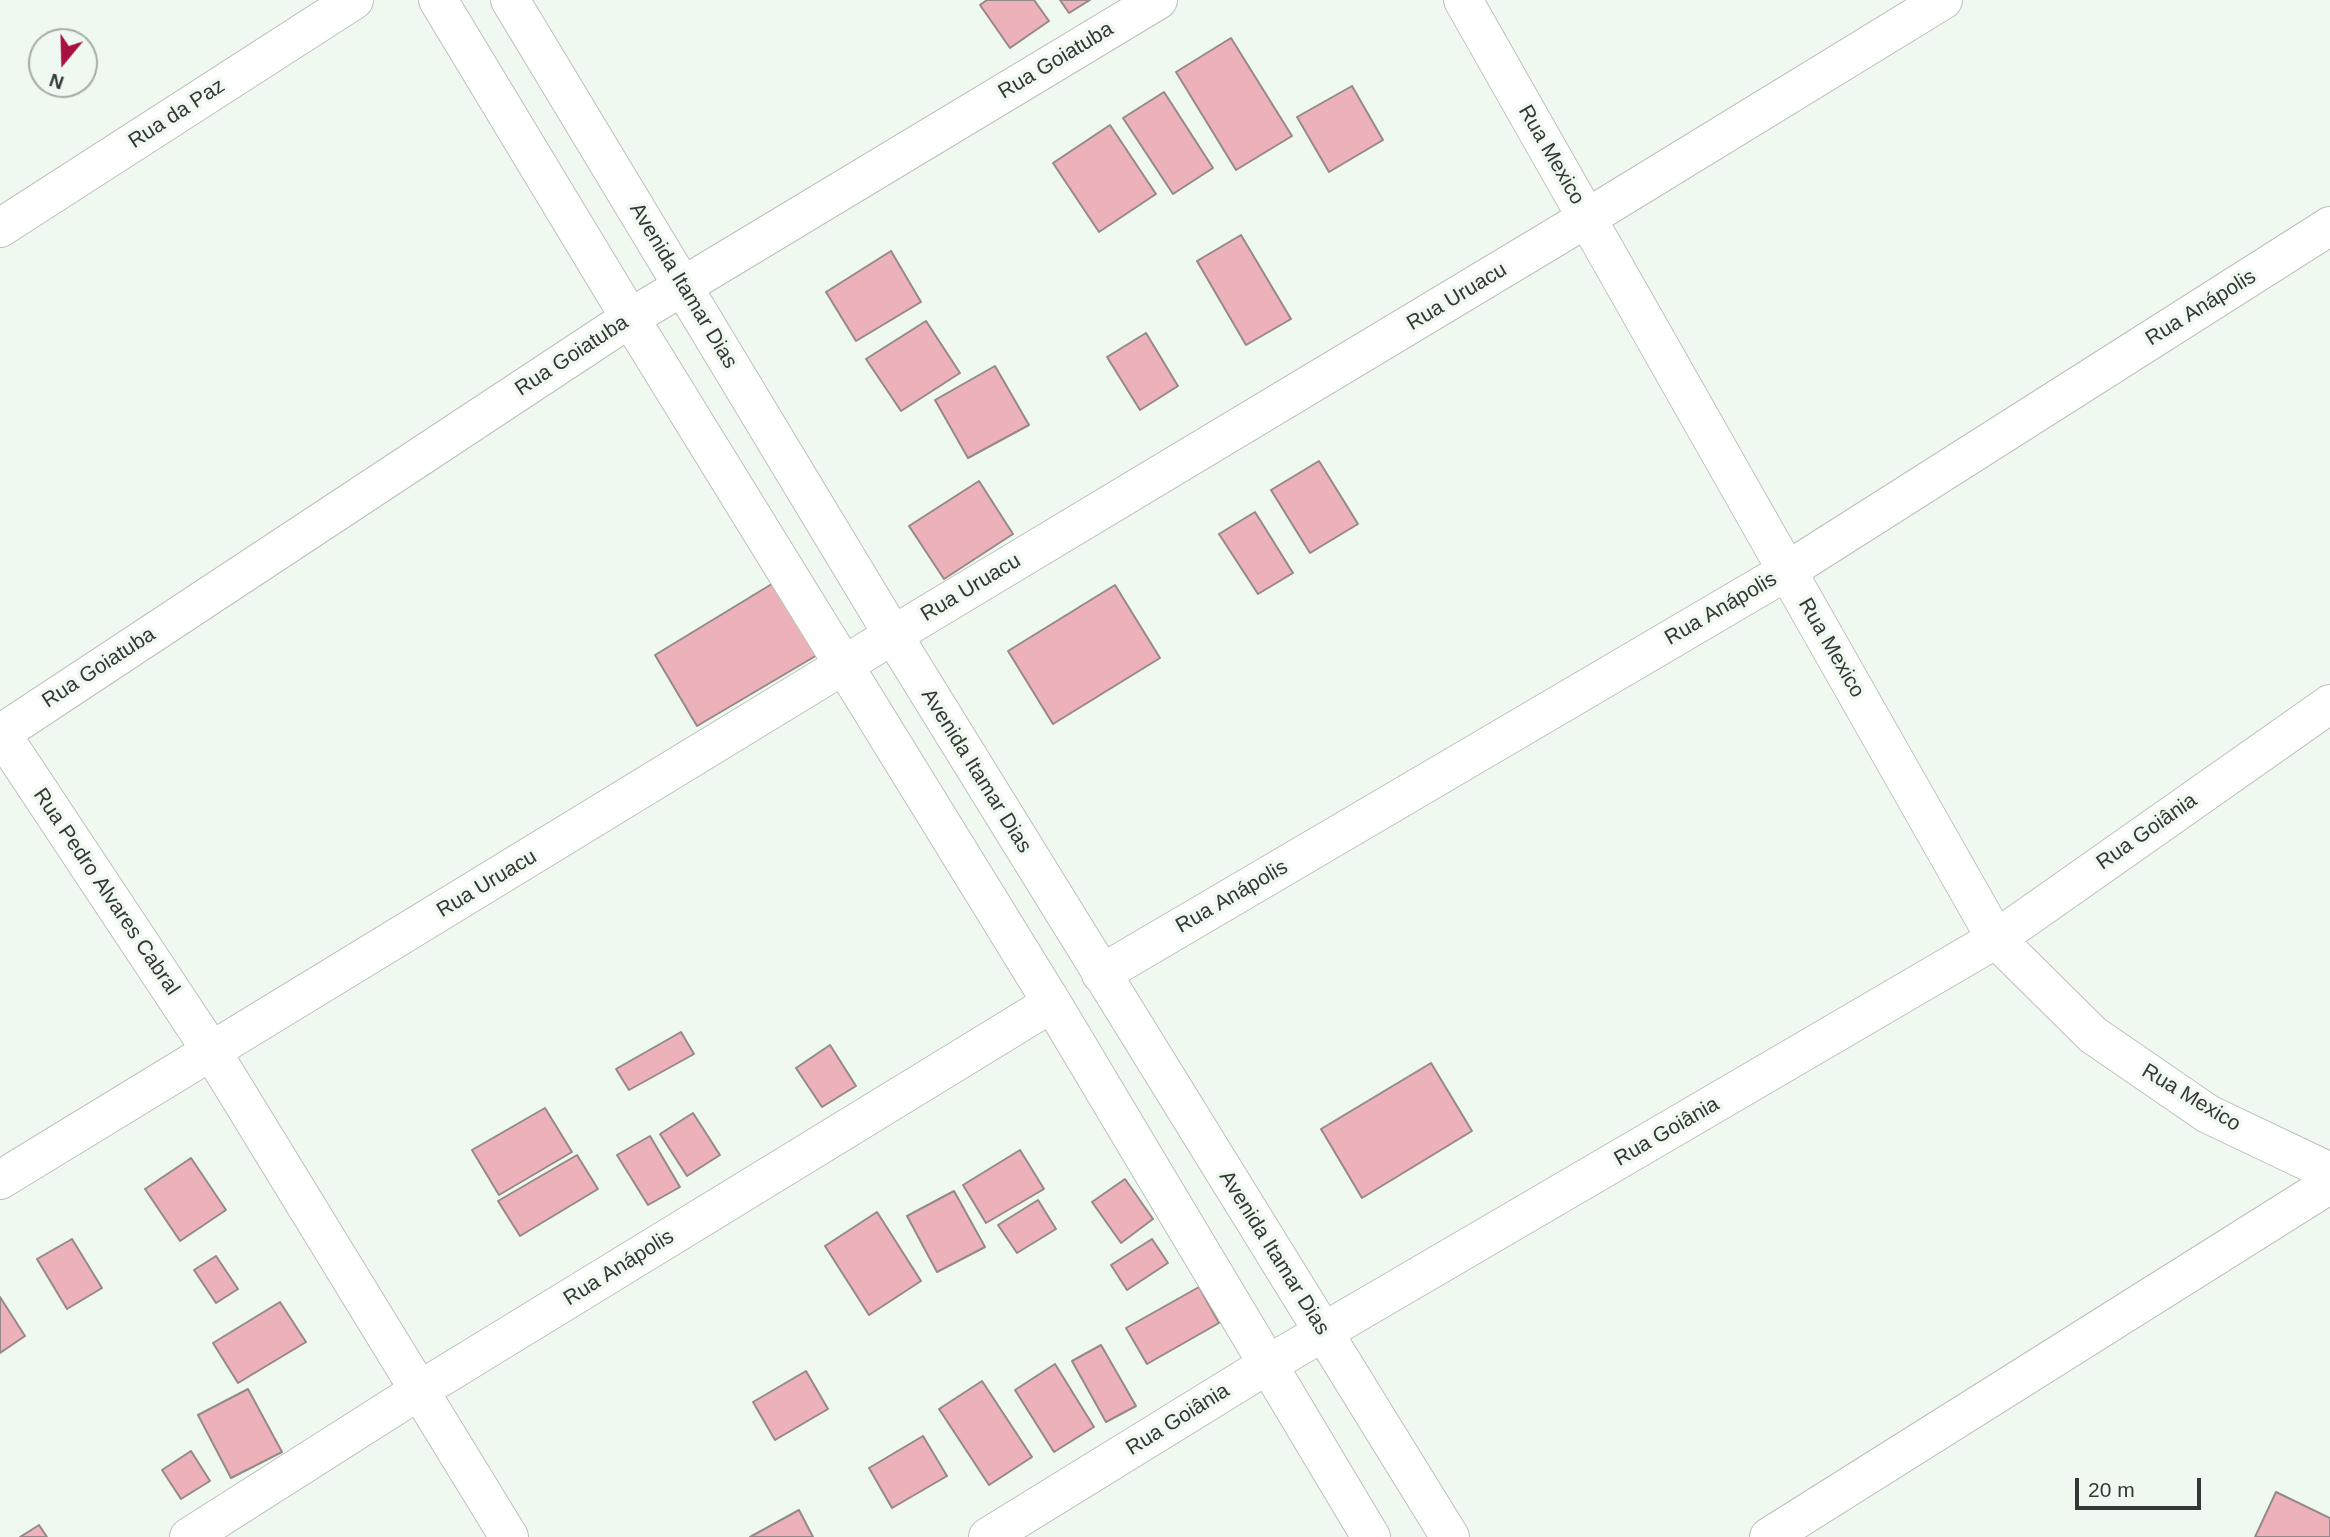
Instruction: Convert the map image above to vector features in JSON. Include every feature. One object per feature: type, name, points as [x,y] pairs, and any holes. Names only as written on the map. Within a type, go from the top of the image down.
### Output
[{"type":"street","name":"Rua da Paz","points":[[0,228],[354,0]]},
{"type":"street","points":[[439,0],[630,318],[1052,1003],[1371,1537]]},
{"type":"street","name":"Avenida Itamar Dias","points":[[510,0],[893,635],[1450,1537]]},
{"type":"street","name":"Rua Goiatuba","points":[[0,733],[630,318],[1158,0]]},
{"type":"street","name":"Rua Mexico","points":[[1463,0],[1996,939],[2093,1035],[2208,1114],[2330,1172]]},
{"type":"street","name":"Rua Uruacu","points":[[0,1181],[893,635],[1587,218],[1943,0]]},
{"type":"street","name":"Rua Anápolis","points":[[1101,974],[1787,571],[2330,226]]},
{"type":"street","name":"Rua Goiânia","points":[[988,1537],[1267,1365],[1996,939],[2330,704]]},
{"type":"street","name":"Rua Pedro Alvares Cabral","points":[[0,733],[212,1052],[509,1537]]},
{"type":"street","name":"Rua Anápolis","points":[[189,1537],[420,1390],[1052,1003]]},
{"type":"street","points":[[1769,1537],[2330,1184]]},
{"type":"building","points":[[987,0],[1034,0],[1049,21],[1010,48],[980,5]]},
{"type":"building","points":[[1060,0],[1090,0],[1069,13]]},
{"type":"building","points":[[1231,38],[1292,136],[1236,170],[1176,72]]},
{"type":"building","points":[[1352,86],[1383,140],[1329,172],[1297,117]]},
{"type":"building","points":[[1164,92],[1213,168],[1173,194],[1123,118]]},
{"type":"building","points":[[1110,125],[1156,194],[1099,232],[1053,163]]},
{"type":"building","points":[[1241,235],[1291,319],[1246,345],[1197,261]]},
{"type":"building","points":[[891,251],[921,302],[856,341],[826,292]]},
{"type":"building","points":[[926,321],[960,373],[901,411],[866,359]]},
{"type":"building","points":[[1146,333],[1178,386],[1140,410],[1107,357]]},
{"type":"building","points":[[995,366],[1029,425],[968,458],[935,400]]},
{"type":"building","points":[[1319,461],[1358,524],[1310,553],[1271,490]]},
{"type":"building","points":[[979,481],[1013,534],[944,579],[909,526]]},
{"type":"building","points":[[1255,512],[1293,573],[1258,594],[1219,534]]},
{"type":"building","points":[[780,579],[824,651],[697,726],[655,655]]},
{"type":"building","points":[[1115,585],[1160,658],[1053,724],[1008,651]]},
{"type":"building","points":[[681,1032],[694,1054],[629,1090],[616,1069]]},
{"type":"building","points":[[830,1045],[856,1086],[822,1107],[796,1068]]},
{"type":"building","points":[[1431,1063],[1472,1131],[1362,1198],[1321,1129]]},
{"type":"building","points":[[545,1108],[572,1152],[499,1195],[472,1150]]},
{"type":"building","points":[[693,1113],[720,1155],[687,1176],[660,1134]]},
{"type":"building","points":[[650,1136],[680,1187],[648,1205],[617,1155]]},
{"type":"building","points":[[1020,1150],[1044,1189],[986,1223],[963,1185]]},
{"type":"building","points":[[577,1155],[598,1189],[520,1236],[498,1201]]},
{"type":"building","points":[[191,1158],[226,1210],[180,1241],[145,1189]]},
{"type":"building","points":[[1125,1179],[1153,1219],[1121,1243],[1092,1202]]},
{"type":"building","points":[[954,1191],[985,1247],[937,1272],[907,1216]]},
{"type":"building","points":[[1038,1200],[1056,1229],[1017,1253],[998,1225]]},
{"type":"building","points":[[877,1212],[921,1281],[869,1315],[825,1246]]},
{"type":"building","points":[[72,1239],[102,1288],[67,1309],[37,1259]]},
{"type":"building","points":[[1152,1239],[1168,1263],[1127,1290],[1111,1265]]},
{"type":"building","points":[[216,1256],[238,1289],[216,1303],[194,1270]]},
{"type":"building","points":[[1199,1287],[1219,1323],[1147,1364],[1126,1328]]},
{"type":"building","points":[[0,1297],[25,1336],[0,1353]]},
{"type":"building","points":[[280,1302],[306,1342],[238,1383],[213,1343]]},
{"type":"building","points":[[1101,1345],[1136,1406],[1106,1422],[1072,1361]]},
{"type":"building","points":[[1055,1364],[1094,1427],[1054,1452],[1015,1390]]},
{"type":"building","points":[[806,1371],[828,1409],[775,1440],[753,1402]]},
{"type":"building","points":[[982,1381],[1032,1457],[989,1485],[939,1409]]},
{"type":"building","points":[[248,1389],[282,1452],[231,1478],[198,1415]]},
{"type":"building","points":[[923,1436],[947,1476],[892,1508],[869,1468]]},
{"type":"building","points":[[191,1451],[210,1481],[181,1499],[162,1470]]},
{"type":"building","points":[[2276,1492],[2330,1518],[2330,1537],[2255,1537]]},
{"type":"building","points":[[799,1510],[813,1537],[750,1537]]},
{"type":"building","points":[[39,1525],[47,1537],[20,1537]]}]
